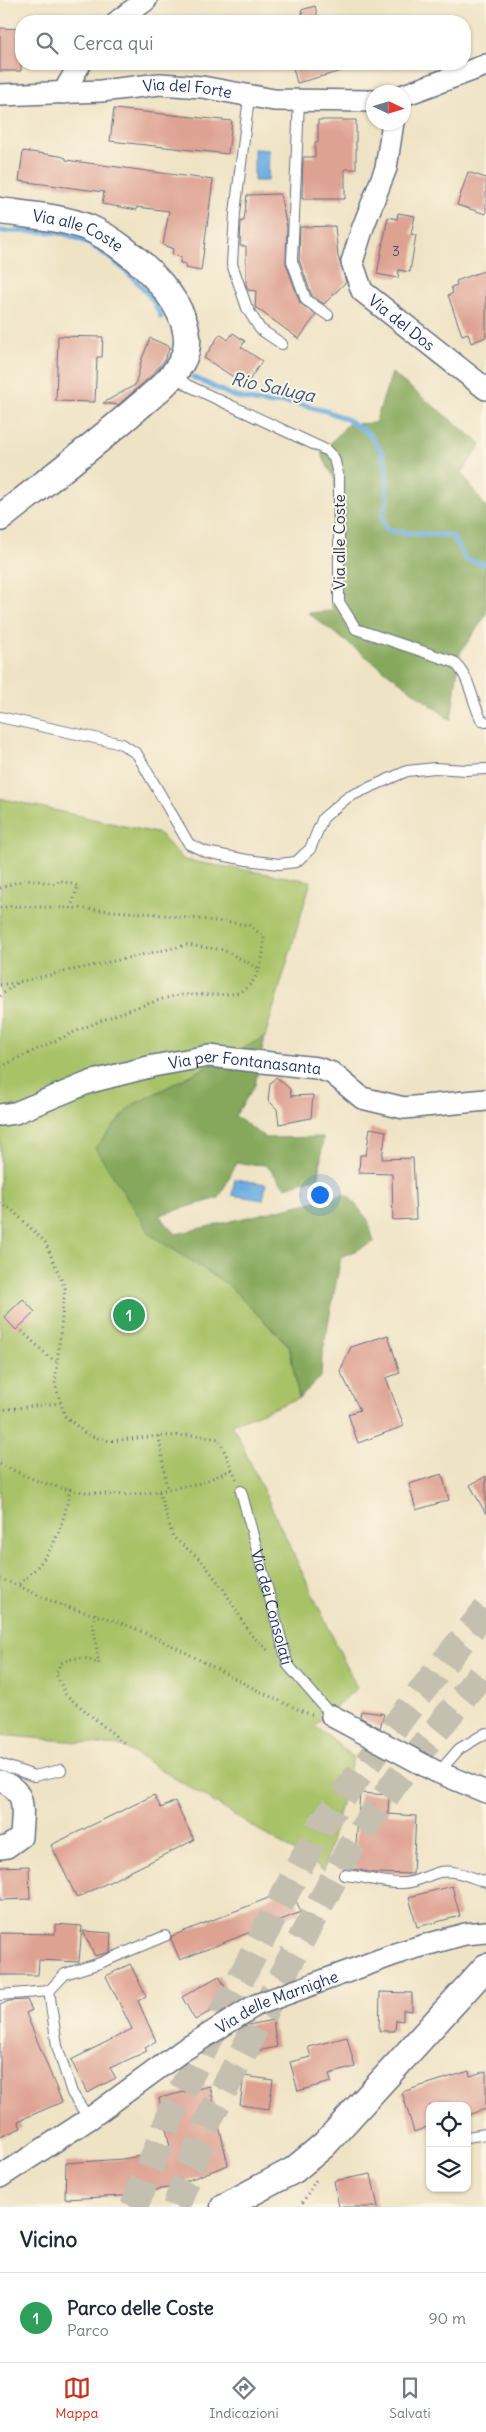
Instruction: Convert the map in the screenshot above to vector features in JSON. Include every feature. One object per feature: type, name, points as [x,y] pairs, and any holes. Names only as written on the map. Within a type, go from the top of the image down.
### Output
[{"type":"street","points":[[126,15],[146,0]]},
{"type":"street","points":[[411,92],[486,65]]},
{"type":"street","points":[[63,93],[76,70]]},
{"type":"street","name":"Via del Forte","points":[[0,95],[101,91],[160,84],[202,87],[249,97],[366,101]]},
{"type":"street","name":"Via del Dos","points":[[392,130],[386,168],[363,227],[352,262],[362,290],[486,389]]},
{"type":"street","name":"Via alle Coste","points":[[0,211],[71,222],[111,240],[134,256],[159,280],[175,301],[183,322],[185,347],[183,361],[174,374],[112,430],[0,518]]},
{"type":"street","name":"Via per Fontanasanta","points":[[0,1115],[15,1112],[90,1082],[153,1066],[209,1056],[317,1068],[332,1073],[362,1098],[404,1108],[486,1100]]},
{"type":"street","name":"Via dei Consolati","points":[[332,1716],[439,1772],[486,1792]]},
{"type":"street","points":[[0,1781],[12,1785],[22,1798],[21,1837],[7,1847],[0,1848]]},
{"type":"street","name":"Via delle Marnighe","points":[[0,2177],[89,2119],[182,2050],[256,2005],[404,1951],[465,1934],[486,1932]]},
{"type":"street","points":[[224,2207],[294,2170],[324,2144],[486,1967]]},
{"type":"lane","points":[[249,97],[235,213],[232,264],[247,308],[260,329],[282,344]]},
{"type":"lane","points":[[299,100],[292,261],[306,300],[328,315]]},
{"type":"lane","name":"Via alle Coste","points":[[174,374],[187,386],[326,450],[334,458],[339,478],[339,602],[347,617],[356,629],[454,662],[465,672],[475,708],[482,721],[486,722]]},
{"type":"lane","points":[[0,717],[122,744],[137,754],[189,844],[206,852],[279,864],[296,862],[310,849],[323,818],[348,797],[407,771],[436,768],[466,770],[486,768]]},
{"type":"lane","name":"Via dei Consolati","points":[[241,1491],[288,1665],[332,1716]]},
{"type":"lane","points":[[439,1772],[459,1749],[486,1733]]},
{"type":"lane","points":[[0,1764],[34,1776],[61,1770]]},
{"type":"lane","points":[[344,1875],[363,1876],[385,1882],[404,1883],[442,1872],[452,1872],[486,1882]]},
{"type":"lane","points":[[0,1995],[50,1991],[65,1974],[100,1963],[165,1936]]},
{"type":"lane","points":[[50,1991],[57,2046],[72,2093],[89,2119]]},
{"type":"lane","points":[[471,2136],[486,2134]]},
{"type":"path","points":[[0,888],[27,879],[55,884],[60,880],[67,880],[78,886],[71,908]]},
{"type":"path","points":[[0,908],[11,906],[71,908],[155,914],[249,926],[264,937],[264,954],[260,969],[253,981],[238,993],[176,996],[69,1033],[0,1067]]},
{"type":"path","points":[[0,985],[187,946],[224,950],[260,969]]},
{"type":"path","points":[[0,996],[18,982]]},
{"type":"path","points":[[0,1203],[11,1209],[45,1242],[65,1288],[55,1384],[65,1416],[87,1435],[109,1441],[159,1436],[196,1436],[219,1439],[241,1491]]},
{"type":"path","points":[[22,1331],[48,1357],[56,1361]]},
{"type":"path","points":[[0,1410],[60,1403]]},
{"type":"path","points":[[159,1436],[167,1490]]},
{"type":"path","points":[[0,1464],[47,1484],[106,1495],[145,1494],[167,1490],[201,1483],[233,1469]]},
{"type":"path","points":[[19,1584],[35,1571],[51,1548],[64,1521],[70,1488]]},
{"type":"path","points":[[159,1491],[172,1537],[201,1560],[224,1590],[251,1636],[288,1665]]},
{"type":"path","points":[[0,1579],[19,1584],[56,1603],[95,1613],[130,1626],[208,1664],[283,1704],[316,1716],[332,1716]]},
{"type":"path","points":[[95,1613],[94,1628],[99,1664],[88,1658],[70,1658],[60,1664],[56,1674],[66,1695],[124,1743]]},
{"type":"path","points":[[300,2207],[319,2175]]},
{"type":"green space","points":[[392,373],[481,444],[462,473],[486,508],[486,615],[460,653],[451,720],[308,613],[332,611],[335,480],[321,454],[348,424],[375,423]]},
{"type":"green space","points":[[0,798],[160,834],[184,860],[311,881],[265,1037],[131,1106],[151,1235],[227,1284],[289,1346],[299,1398],[232,1424],[357,1688],[315,1725],[353,1757],[324,1870],[122,1746],[0,1735]]},
{"type":"green space","points":[[265,1037],[255,1085],[235,1116],[266,1138],[323,1137],[319,1177],[285,1187],[266,1165],[236,1163],[219,1198],[159,1215],[176,1234],[347,1194],[368,1220],[374,1242],[341,1257],[322,1356],[321,1377],[299,1398],[289,1345],[227,1284],[151,1235],[95,1148],[131,1106]]},
{"type":"water","points":[[254,149],[269,150],[268,181],[254,181]]},
{"type":"water","points":[[235,1179],[266,1184],[263,1200],[232,1195]]},
{"type":"building","points":[[315,6],[317,15],[303,15],[301,10]]},
{"type":"building","points":[[0,28],[15,29],[15,70],[21,71],[0,71]]},
{"type":"building","points":[[294,70],[346,70],[297,83]]},
{"type":"building","points":[[114,109],[232,121],[228,154],[110,141]]},
{"type":"building","points":[[318,120],[356,120],[356,169],[345,169],[345,199],[302,199],[303,157],[315,157],[315,142],[318,142]]},
{"type":"building","points":[[23,151],[60,156],[66,158],[66,160],[213,180],[201,271],[185,268],[186,264],[180,263],[181,257],[172,255],[173,249],[163,245],[169,211],[137,207],[137,210],[102,204],[104,192],[19,181]]},
{"type":"building","points":[[468,172],[486,178],[486,214],[457,205]]},
{"type":"building","points":[[280,194],[287,227],[286,263],[300,303],[316,315],[299,339],[255,307],[256,291],[248,290],[246,284],[246,246],[240,246],[241,221],[244,221],[247,195]]},
{"type":"building","points":[[398,213],[415,216],[411,234],[416,235],[410,272],[399,270],[398,278],[377,274],[388,217],[397,219]]},
{"type":"building","points":[[335,226],[338,256],[346,282],[324,304],[312,296],[299,260],[300,227]]},
{"type":"building","points":[[486,270],[486,337],[471,343],[468,333],[462,335],[448,295],[453,293],[451,287],[457,285],[456,281]]},
{"type":"building","points":[[233,333],[245,341],[241,347],[262,361],[246,385],[204,358],[220,334],[228,340]]},
{"type":"building","points":[[58,336],[103,337],[102,357],[97,357],[95,402],[56,401]]},
{"type":"building","points":[[150,338],[170,347],[164,361],[150,377],[118,405],[103,403],[135,385],[140,364]]},
{"type":"building","points":[[276,1077],[290,1089],[291,1096],[313,1095],[311,1118],[279,1124],[277,1109],[268,1100],[270,1084]]},
{"type":"building","points":[[370,1128],[386,1131],[382,1159],[413,1158],[416,1219],[393,1220],[392,1174],[359,1173],[360,1155],[366,1155]]},
{"type":"building","points":[[23,1299],[35,1312],[16,1330],[4,1317]]},
{"type":"building","points":[[388,1335],[400,1373],[386,1378],[404,1426],[358,1443],[348,1414],[360,1410],[340,1371],[351,1347]]},
{"type":"building","points":[[442,1474],[449,1500],[416,1510],[409,1484]]},
{"type":"building","points":[[486,1476],[486,1514],[470,1485]]},
{"type":"building","points":[[361,1711],[384,1714],[380,1728],[360,1717]]},
{"type":"building","points":[[360,1793],[389,1795],[388,1814],[416,1816],[413,1874],[374,1873],[354,1869]]},
{"type":"building","points":[[154,1795],[161,1808],[175,1801],[194,1840],[77,1898],[51,1845]]},
{"type":"building","points":[[29,1866],[30,1899],[0,1900],[0,1867]]},
{"type":"building","points":[[452,1886],[460,1916],[417,1927],[409,1897]]},
{"type":"building","points":[[291,1889],[301,1912],[180,1960],[171,1939],[172,1936]]},
{"type":"building","points":[[55,1924],[82,1926],[79,1962],[39,1960],[38,1975],[0,1975],[0,1933],[55,1934]]},
{"type":"building","points":[[83,1931],[111,1933],[110,1952],[95,1956]]},
{"type":"building","points":[[130,1964],[146,1996],[138,2001],[156,2041],[145,2048],[147,2051],[110,2068],[116,2078],[87,2093],[71,2060],[132,2029],[106,1976]]},
{"type":"building","points":[[219,1976],[232,1999],[195,2020],[182,1997]]},
{"type":"building","points":[[380,1992],[412,1993],[412,2011],[403,2010],[403,2021],[396,2020],[395,2031],[379,2031]]},
{"type":"building","points":[[27,2000],[32,2010],[26,2013],[62,2102],[18,2121],[21,2128],[0,2137],[0,2005],[9,2001]]},
{"type":"building","points":[[273,2020],[277,2047],[247,2053],[243,2028],[248,2025]]},
{"type":"building","points":[[347,2037],[355,2067],[329,2074],[331,2082],[298,2091],[290,2062],[311,2057],[308,2047]]},
{"type":"building","points":[[469,2071],[470,2076],[486,2071],[486,2109],[471,2114],[471,2102],[426,2102],[426,2128],[414,2132],[402,2092]]},
{"type":"building","points":[[244,2076],[273,2080],[269,2109],[240,2105]]},
{"type":"building","points":[[210,2086],[228,2165],[168,2188],[122,2196],[65,2199],[66,2163],[122,2159],[171,2151],[159,2098]]},
{"type":"building","points":[[371,2174],[378,2207],[339,2207],[334,2181]]},
{"type":"waterway","name":"Rio Saluga","points":[[0,231],[65,234],[93,246],[134,279],[146,292],[161,317]]},
{"type":"waterway","name":"Rio Saluga","points":[[193,377],[233,396],[272,404],[280,402],[304,405],[348,420],[369,434],[382,452],[387,471],[387,502],[382,516],[386,529],[398,532],[452,536],[466,560],[486,564]]},
{"type":"tunnel","points":[[134,2207],[175,2104],[320,1827],[416,1698],[486,1610]]},
{"type":"tunnel","points":[[176,2207],[207,2123],[351,1846],[399,1777],[486,1668]]},
{"type":"place","name":"Parco delle Coste","points":[[129,1315]]}]
